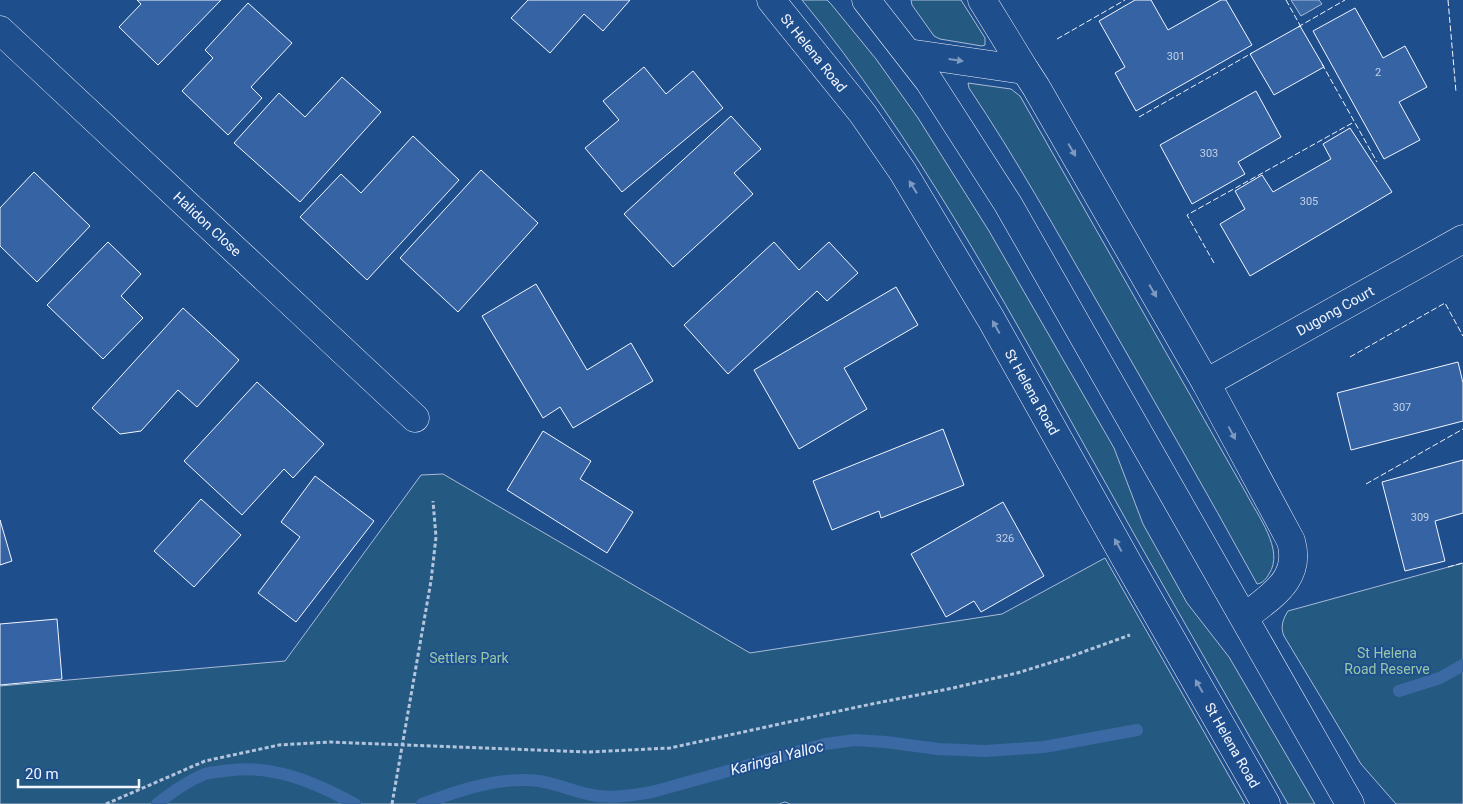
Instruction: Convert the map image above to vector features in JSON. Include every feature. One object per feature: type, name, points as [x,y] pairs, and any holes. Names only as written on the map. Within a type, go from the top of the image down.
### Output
[{"type":"street","name":"St Helena Road","points":[[771,0],[863,114],[903,172],[992,319],[1129,565],[1266,804]]},
{"type":"street","points":[[866,0],[908,52],[958,124],[1008,204],[1350,804]]},
{"type":"street","points":[[982,0],[1025,70],[1206,383],[1291,541],[1294,554],[1292,568],[1286,581],[1245,617]]},
{"type":"street","name":"Halidon Close","points":[[0,30],[415,418]]},
{"type":"street","points":[[908,52],[1025,70]]},
{"type":"street","name":"Dugong Court","points":[[1206,383],[1463,239]]},
{"type":"path","points":[[392,804],[431,581],[436,537],[433,500]]},
{"type":"path","points":[[106,804],[205,761],[269,747],[330,742],[589,752],[670,748],[1008,675],[1069,657],[1130,635]]},
{"type":"green space","points":[[802,0],[827,0],[831,4],[876,59],[918,118],[989,231],[1114,448],[1143,524],[1187,603],[1229,657],[1315,804],[1288,804],[955,219],[882,107]]},
{"type":"green space","points":[[911,0],[961,0],[985,38],[985,45],[940,39],[934,36],[912,5]]},
{"type":"green space","points":[[968,83],[1011,89],[1020,96],[1268,533],[1274,554],[1273,565],[1269,574],[1261,583],[1257,584],[1052,223],[969,88]]},
{"type":"green space","name":"Settlers Park","points":[[443,474],[750,653],[1002,614],[1105,558],[1245,804],[790,804],[785,802],[779,804],[0,804],[0,686],[285,661],[421,475]]},
{"type":"green space","name":"St Helena Road Reserve","points":[[1463,563],[1463,804],[1396,804],[1361,764],[1284,636],[1283,623],[1288,611]]},
{"type":"shaded area","points":[[1291,0],[1319,0],[1322,4],[1301,16]]},
{"type":"building","points":[[137,0],[221,0],[158,65],[119,27],[141,4]]},
{"type":"building","points":[[528,0],[630,0],[603,31],[584,14],[550,53],[511,18]]},
{"type":"building","points":[[1135,0],[1151,0],[1168,30],[1221,0],[1226,0],[1252,45],[1136,111],[1115,73],[1125,67],[1099,21]]},
{"type":"building","points":[[248,3],[292,43],[251,87],[262,98],[228,135],[182,91],[213,58],[205,50]]},
{"type":"building","points":[[1355,8],[1383,58],[1405,46],[1427,87],[1399,102],[1420,140],[1384,159],[1313,31]]},
{"type":"building","points":[[1300,26],[1324,67],[1274,95],[1250,54]]},
{"type":"building","points":[[644,67],[666,94],[693,71],[723,108],[622,192],[585,148],[619,120],[603,101]]},
{"type":"building","points":[[342,77],[381,112],[300,202],[234,143],[279,93],[305,117]]},
{"type":"building","points":[[1256,91],[1281,137],[1238,162],[1245,174],[1192,204],[1160,145]]},
{"type":"building","points":[[731,116],[761,149],[734,173],[753,194],[673,267],[624,214]]},
{"type":"building","points":[[1350,128],[1392,192],[1250,276],[1220,224],[1245,209],[1235,191],[1262,175],[1273,192],[1331,159],[1323,144]]},
{"type":"building","points":[[413,136],[459,180],[367,280],[300,217],[341,174],[361,193]]},
{"type":"building","points":[[481,170],[538,223],[458,312],[400,258]]},
{"type":"building","points":[[34,172],[90,226],[37,282],[0,246],[0,208]]},
{"type":"building","points":[[108,242],[141,274],[121,296],[143,318],[103,359],[47,305]]},
{"type":"building","points":[[774,242],[799,270],[829,242],[858,273],[827,301],[817,291],[728,374],[684,325]]},
{"type":"building","points":[[536,284],[587,370],[631,343],[653,381],[573,428],[560,407],[543,418],[482,316]]},
{"type":"building","points":[[896,287],[918,325],[844,368],[867,409],[799,449],[754,370]]},
{"type":"building","points":[[183,308],[239,360],[197,407],[178,390],[141,431],[120,434],[92,408]]},
{"type":"building","points":[[1458,362],[1463,383],[1463,421],[1351,450],[1337,393]]},
{"type":"building","points":[[257,382],[324,444],[293,478],[284,469],[242,515],[184,461]]},
{"type":"building","points":[[943,429],[964,485],[881,518],[879,511],[832,530],[813,481]]},
{"type":"building","points":[[543,431],[591,461],[580,479],[633,512],[607,553],[507,490]]},
{"type":"building","points":[[1463,460],[1463,513],[1435,521],[1445,561],[1405,571],[1382,482]]},
{"type":"building","points":[[315,476],[374,521],[296,622],[258,593],[300,537],[281,522]]},
{"type":"building","points":[[201,499],[241,535],[194,587],[154,551]]},
{"type":"building","points":[[1003,502],[1044,576],[981,612],[974,601],[946,617],[911,554]]},
{"type":"building","points":[[0,520],[12,561],[0,565]]},
{"type":"building","points":[[57,619],[62,679],[0,685],[0,624]]},
{"type":"waterway","name":"Karingal Yalloc","points":[[1399,691],[1440,678],[1463,665]]},
{"type":"waterway","name":"Karingal Yalloc","points":[[422,804],[473,787],[514,780],[545,782],[605,797],[652,792],[825,744],[855,740],[938,749],[985,751],[1044,747],[1137,730]]},
{"type":"waterway","name":"Karingal Yalloc","points":[[157,804],[180,787],[205,774],[241,769],[275,772],[292,776],[324,788],[355,804]]},
{"type":"fence","points":[[1057,39],[1125,0]]},
{"type":"fence","points":[[1286,0],[1301,27]]},
{"type":"fence","points":[[1298,27],[1345,0]]},
{"type":"fence","points":[[1448,0],[1456,92]]},
{"type":"fence","points":[[1139,117],[1252,53]]},
{"type":"fence","points":[[1322,64],[1377,162]]},
{"type":"fence","points":[[1214,263],[1187,215],[1354,122]]},
{"type":"fence","points":[[1350,357],[1445,303],[1463,336]]},
{"type":"fence","points":[[1366,484],[1463,429]]},
{"type":"fence","points":[[1448,567],[1463,563]]}]
